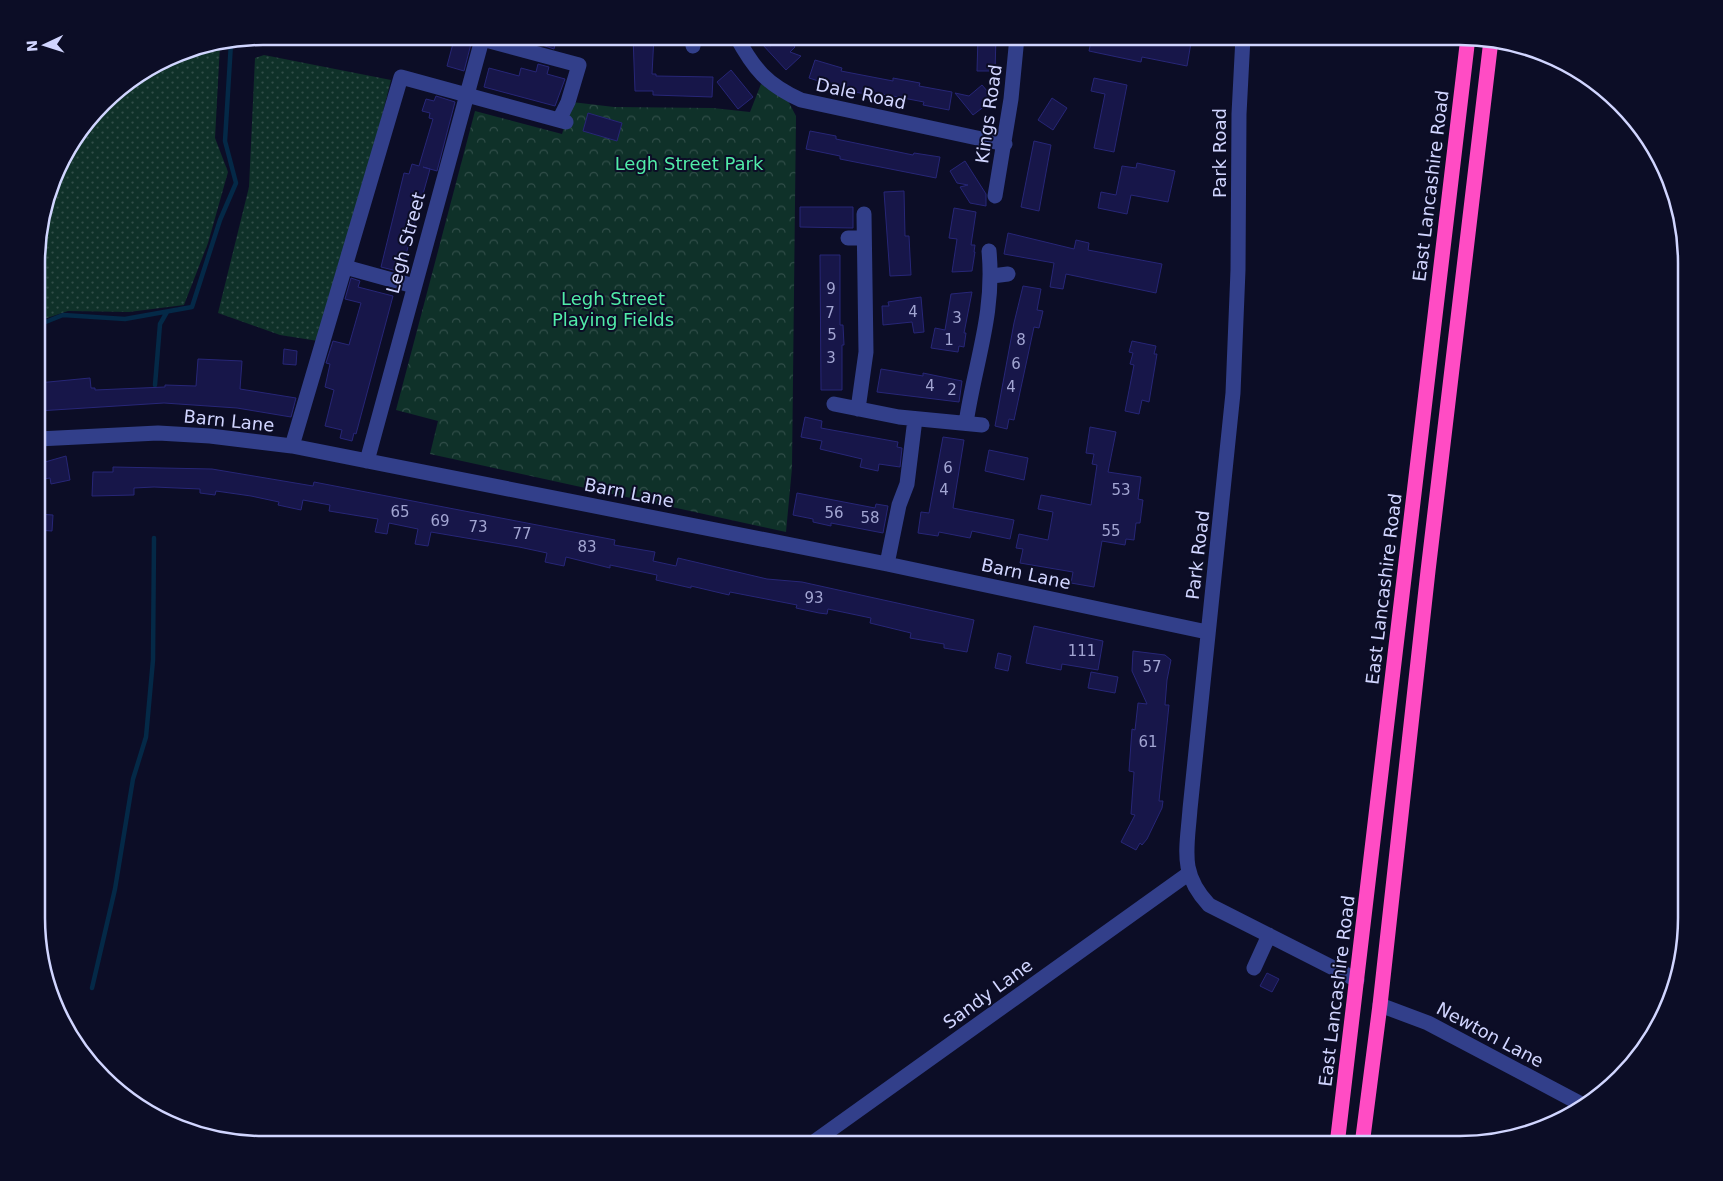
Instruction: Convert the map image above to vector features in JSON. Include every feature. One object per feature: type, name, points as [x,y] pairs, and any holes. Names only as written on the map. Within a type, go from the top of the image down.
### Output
[{"type":"highway","name":"East Lancashire Road","points":[[1338,1136],[1467,45]]},
{"type":"highway","points":[[1363,1136],[1380,1005],[1428,571],[1490,47]]},
{"type":"street","name":"Legh Street","points":[[367,461],[480,45]]},
{"type":"street","points":[[292,446],[401,77],[562,121],[579,65],[507,45]]},
{"type":"street","name":"Dale Road","points":[[742,45],[763,78],[802,100],[1004,144]]},
{"type":"street","name":"Kings Road","points":[[995,196],[1004,144],[1016,45]]},
{"type":"street","name":"Park Road","points":[[1239,45],[1238,270],[1233,393],[1188,828],[1188,874],[1196,891],[1209,905],[1357,980]]},
{"type":"street","points":[[858,409],[866,352],[864,214]]},
{"type":"street","points":[[848,238],[864,238]]},
{"type":"street","points":[[966,423],[975,374],[988,322],[992,276],[989,251]]},
{"type":"street","points":[[345,267],[414,286]]},
{"type":"street","points":[[992,276],[1008,274]]},
{"type":"street","points":[[834,404],[915,419],[982,425]]},
{"type":"street","points":[[887,564],[897,513],[907,484],[915,419]]},
{"type":"street","name":"Barn Lane","points":[[45,439],[158,433],[210,436],[292,446],[887,564],[1207,632]]},
{"type":"street","name":"Sandy Lane","points":[[822,1136],[1188,874]]},
{"type":"street","points":[[1254,968],[1269,935]]},
{"type":"street","name":"Newton Lane","points":[[1380,1005],[1428,1023],[1577,1102]]},
{"type":"green space","points":[[220,49],[215,138],[228,172],[208,243],[184,305],[129,312],[68,311],[45,319],[45,249],[52,207],[74,154],[99,119],[130,90],[154,74],[180,62]]},
{"type":"green space","points":[[264,55],[391,80],[363,191],[318,341],[280,335],[218,313],[249,187],[255,58]]},
{"type":"green space","name":"Legh Street Playing Fields","points":[[761,84],[786,97],[796,116],[792,468],[786,532],[430,454],[438,421],[396,410],[475,111],[562,134],[572,102],[614,107],[713,108],[750,112]]},
{"type":"building","points":[[453,45],[471,45],[464,71],[447,66]]},
{"type":"building","points":[[542,45],[555,45],[554,49]]},
{"type":"building","points":[[633,45],[654,45],[652,74],[656,74],[656,76],[713,77],[712,97],[653,95],[653,91],[635,91]]},
{"type":"building","points":[[763,45],[793,45],[795,47],[790,52],[801,56],[786,70]]},
{"type":"building","points":[[978,45],[996,45],[995,71],[977,71]]},
{"type":"building","points":[[1090,45],[1191,45],[1187,66],[1142,57],[1141,62],[1089,51]]},
{"type":"building","points":[[815,60],[842,68],[841,71],[893,81],[893,78],[920,83],[919,86],[952,92],[949,110],[923,105],[924,102],[882,94],[881,97],[850,91],[809,78]]},
{"type":"building","points":[[538,64],[549,67],[547,74],[565,79],[555,106],[484,87],[489,68],[519,76],[521,68],[536,72]]},
{"type":"building","points":[[731,70],[753,97],[738,109],[717,82]]},
{"type":"building","points":[[1094,78],[1127,85],[1114,152],[1094,148],[1105,94],[1091,91]]},
{"type":"building","points":[[982,85],[994,99],[973,115],[955,93],[969,96]]},
{"type":"building","points":[[436,96],[455,102],[437,171],[430,169],[401,272],[381,267],[404,173],[409,174],[412,164],[419,166],[433,119],[429,118],[430,113],[422,111],[426,99],[434,101]]},
{"type":"building","points":[[1052,98],[1067,108],[1053,130],[1038,120]]},
{"type":"building","points":[[588,113],[622,123],[617,141],[583,131]]},
{"type":"building","points":[[810,131],[836,136],[836,139],[913,155],[914,153],[940,157],[936,178],[840,159],[840,156],[806,149]]},
{"type":"building","points":[[1034,141],[1051,145],[1039,211],[1021,207]]},
{"type":"building","points":[[965,161],[986,194],[986,206],[970,203],[960,187],[968,185],[957,183],[950,171]]},
{"type":"building","points":[[1137,163],[1175,171],[1168,202],[1131,195],[1127,214],[1098,208],[1101,192],[1116,195],[1122,166],[1136,168]]},
{"type":"building","points":[[904,191],[905,236],[909,236],[911,275],[890,276],[884,192]]},
{"type":"building","points":[[800,207],[853,207],[853,228],[800,227]]},
{"type":"building","points":[[954,208],[976,212],[971,245],[975,245],[972,271],[952,272],[957,239],[949,238]]},
{"type":"building","points":[[1008,233],[1074,249],[1076,240],[1089,243],[1088,250],[1162,264],[1156,293],[1066,274],[1063,289],[1050,287],[1054,263],[1004,254]]},
{"type":"building","points":[[820,255],[840,255],[840,325],[843,325],[844,345],[842,345],[842,390],[821,390]]},
{"type":"building","points":[[351,278],[360,281],[358,287],[393,296],[356,434],[354,433],[352,441],[340,438],[342,430],[325,426],[334,390],[325,387],[330,364],[326,363],[333,341],[349,345],[361,303],[345,299]]},
{"type":"building","points":[[1023,286],[1041,289],[1037,310],[1043,311],[1039,328],[1034,327],[1014,420],[1009,419],[1007,429],[995,426],[1014,323]]},
{"type":"building","points":[[972,292],[964,333],[966,333],[964,347],[959,346],[958,352],[931,348],[935,328],[945,330],[951,294]]},
{"type":"building","points":[[921,297],[924,332],[914,333],[912,322],[883,325],[882,306],[889,306],[888,302]]},
{"type":"building","points":[[1132,341],[1156,346],[1154,354],[1157,354],[1149,402],[1142,400],[1139,414],[1125,411],[1134,365],[1130,364],[1133,353],[1129,352]]},
{"type":"building","points":[[284,349],[297,351],[296,365],[283,364]]},
{"type":"building","points":[[198,359],[242,361],[240,389],[296,398],[291,417],[237,408],[164,403],[45,411],[45,382],[90,378],[91,388],[95,388],[95,390],[165,387],[165,385],[196,386]]},
{"type":"building","points":[[881,369],[923,376],[923,373],[962,381],[959,402],[877,392]]},
{"type":"building","points":[[805,417],[822,421],[821,428],[898,442],[897,447],[902,448],[900,467],[879,464],[878,471],[860,467],[862,459],[820,449],[822,441],[801,437]]},
{"type":"building","points":[[1090,427],[1116,432],[1108,472],[1141,477],[1138,499],[1143,500],[1140,523],[1136,523],[1134,540],[1126,539],[1125,545],[1102,541],[1094,587],[1071,583],[1073,572],[1020,563],[1023,549],[1016,548],[1019,534],[1048,540],[1053,512],[1038,509],[1041,495],[1091,505],[1097,465],[1092,464],[1094,454],[1086,453]]},
{"type":"building","points":[[943,437],[964,440],[953,508],[1014,520],[1010,539],[972,531],[970,538],[939,532],[938,536],[918,533],[921,512],[929,513]]},
{"type":"building","points":[[989,450],[1028,458],[1024,480],[985,471]]},
{"type":"building","points":[[66,456],[70,480],[51,484],[50,478],[45,479],[45,462]]},
{"type":"building","points":[[113,467],[212,469],[313,486],[314,482],[615,540],[614,545],[655,552],[653,561],[676,566],[678,558],[767,579],[802,582],[974,620],[967,652],[944,648],[944,644],[910,638],[911,633],[870,623],[871,618],[828,609],[827,614],[819,613],[796,608],[797,605],[730,592],[729,595],[691,586],[691,588],[656,580],[657,575],[610,565],[610,568],[566,557],[564,566],[545,562],[547,553],[519,547],[431,532],[428,546],[415,544],[418,529],[389,523],[387,534],[375,532],[378,519],[329,511],[330,505],[303,500],[301,510],[278,505],[279,502],[251,496],[216,491],[215,495],[200,493],[200,489],[154,487],[134,488],[134,495],[92,496],[93,472],[113,472]]},
{"type":"building","points":[[797,493],[875,508],[876,504],[888,506],[883,533],[831,523],[831,526],[813,522],[813,519],[793,515]]},
{"type":"building","points":[[45,514],[53,515],[52,531],[45,530]]},
{"type":"building","points":[[1034,626],[1103,641],[1098,670],[1062,664],[1061,670],[1026,663]]},
{"type":"building","points":[[1133,651],[1165,655],[1171,660],[1167,680],[1165,705],[1169,705],[1159,801],[1163,801],[1162,808],[1147,839],[1142,845],[1140,843],[1136,850],[1121,842],[1135,815],[1131,814],[1134,772],[1129,771],[1132,729],[1135,730],[1138,703],[1147,704],[1132,671]]},
{"type":"building","points":[[998,653],[1011,656],[1008,671],[995,668]]},
{"type":"building","points":[[1091,672],[1118,677],[1115,693],[1088,688]]},
{"type":"building","points":[[1267,973],[1279,979],[1272,992],[1260,986]]},
{"type":"waterway","points":[[45,322],[63,315],[125,319],[192,307],[220,220],[236,183],[225,141],[231,48]]},
{"type":"waterway","points":[[155,385],[160,324],[167,312]]},
{"type":"waterway","points":[[92,988],[115,889],[133,779],[146,737],[153,660],[154,538]]},
{"type":"park label","name":"Legh Street Park","points":[[689,164]]}]
